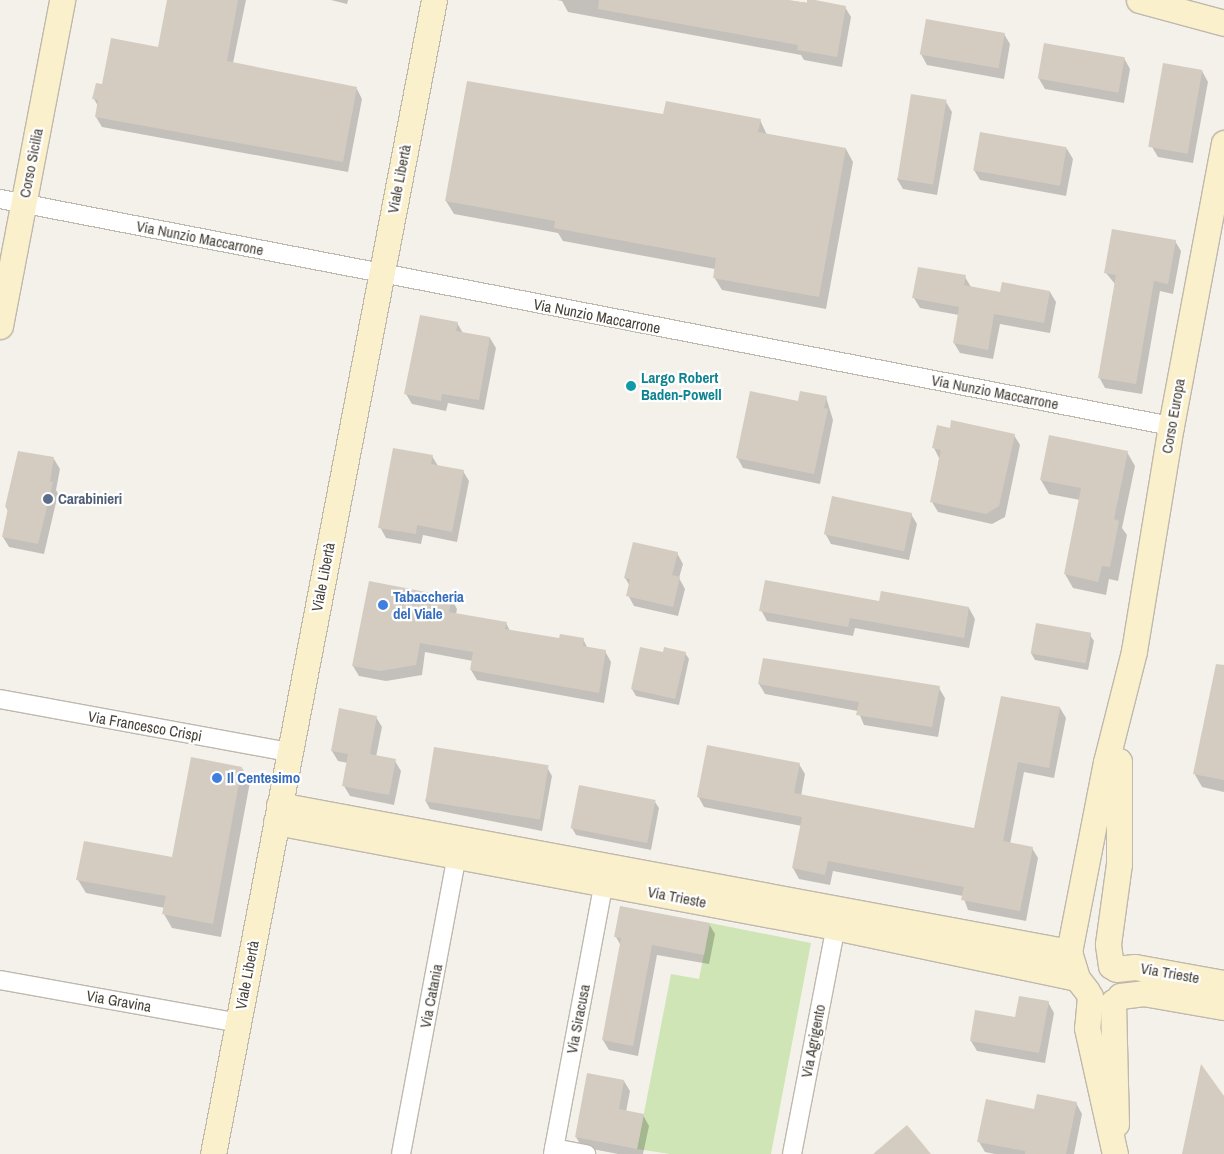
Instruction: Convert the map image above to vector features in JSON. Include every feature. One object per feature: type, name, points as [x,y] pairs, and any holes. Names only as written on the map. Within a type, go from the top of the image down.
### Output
[{"type":"street","name":"Corso Sicilia","points":[[0,326],[12,202],[62,0]]},
{"type":"street","name":"Viale Libertà","points":[[213,1154],[434,0]]},
{"type":"street","points":[[1139,0],[1224,23]]},
{"type":"street","name":"Corso Europa","points":[[1125,689],[1171,426],[1224,143]]},
{"type":"street","name":"Via Nunzio Maccarrone","points":[[12,202],[1171,426]]},
{"type":"street","points":[[1097,993],[1069,952],[1106,762],[1125,689]]},
{"type":"street","points":[[1097,993],[1124,985],[1114,967],[1108,944],[1119,864],[1118,789],[1125,689]]},
{"type":"street","name":"Via Francesco Crispi","points":[[0,699],[290,752]]},
{"type":"street","name":"Via Trieste","points":[[278,814],[837,919],[1069,952]]},
{"type":"street","name":"Via Catania","points":[[401,1154],[459,847]]},
{"type":"street","name":"Via Siracusa","points":[[554,1151],[605,875]]},
{"type":"street","points":[[1078,906],[1089,901],[1113,908]]},
{"type":"street","name":"Via Trieste","points":[[837,919],[1097,993],[1144,993],[1224,1007]]},
{"type":"street","name":"Via Agrigento","points":[[792,1154],[837,919]]},
{"type":"street","name":"Via Trieste","points":[[1097,993],[1089,973],[1099,966],[1135,966],[1224,983]]},
{"type":"street","name":"Via Gravina","points":[[0,980],[238,1023]]},
{"type":"street","points":[[1097,993],[1087,1028],[1116,1154]]},
{"type":"street","points":[[554,1151],[586,1154]]},
{"type":"green space","points":[[710,923],[811,943],[771,1154],[670,1154],[637,1149],[671,974],[699,979]]},
{"type":"building","points":[[167,0],[238,0],[227,61],[357,87],[343,162],[95,117],[98,100],[92,99],[96,83],[102,84],[111,38],[158,47]]},
{"type":"building","points":[[599,0],[789,0],[807,3],[807,0],[815,0],[846,6],[837,57],[797,50],[798,45],[598,9]]},
{"type":"building","points":[[926,19],[1005,33],[999,68],[920,54]]},
{"type":"building","points":[[1044,43],[1125,57],[1119,93],[1038,78]]},
{"type":"building","points":[[1163,63],[1202,70],[1188,154],[1148,147]]},
{"type":"building","points":[[467,81],[663,114],[666,101],[761,119],[758,132],[846,148],[819,297],[713,278],[716,258],[554,228],[555,221],[445,201]]},
{"type":"building","points":[[911,94],[947,100],[933,185],[898,179]]},
{"type":"building","points":[[980,132],[1067,147],[1060,186],[973,170]]},
{"type":"building","points":[[1112,229],[1176,240],[1168,284],[1154,281],[1136,384],[1098,378],[1116,275],[1104,273]]},
{"type":"building","points":[[918,267],[966,275],[964,285],[1000,292],[1002,282],[1050,291],[1044,323],[994,314],[988,350],[953,343],[959,307],[912,298]]},
{"type":"building","points":[[420,315],[458,322],[456,331],[490,337],[479,400],[442,394],[441,401],[404,394]]},
{"type":"building","points":[[750,391],[798,401],[800,391],[827,396],[824,408],[828,409],[814,474],[736,458]]},
{"type":"building","points":[[951,420],[1015,434],[999,506],[986,514],[930,502],[941,450],[932,448],[937,425],[950,428]]},
{"type":"building","points":[[1049,435],[1128,451],[1114,519],[1119,521],[1110,567],[1102,566],[1098,582],[1064,574],[1081,488],[1040,480]]},
{"type":"building","points":[[393,448],[433,455],[431,464],[464,470],[452,532],[417,525],[416,534],[378,528]]},
{"type":"building","points":[[18,451],[54,457],[50,482],[53,482],[38,544],[2,537],[8,508],[5,507]]},
{"type":"building","points":[[832,496],[912,513],[904,551],[824,534]]},
{"type":"building","points":[[633,542],[678,552],[672,575],[680,577],[673,607],[626,596],[630,579],[624,578]]},
{"type":"building","points":[[765,580],[879,601],[881,591],[969,607],[964,638],[850,618],[848,627],[759,611]]},
{"type":"building","points":[[369,581],[452,597],[449,612],[507,622],[505,629],[559,638],[560,634],[584,638],[583,646],[606,650],[599,693],[470,670],[473,652],[420,643],[416,665],[380,671],[352,666]]},
{"type":"building","points":[[1036,623],[1091,633],[1086,663],[1031,654]]},
{"type":"building","points":[[640,647],[663,652],[664,647],[686,652],[675,699],[631,689]]},
{"type":"building","points":[[763,658],[940,686],[932,727],[856,715],[859,702],[758,684]]},
{"type":"building","points":[[1216,664],[1224,665],[1224,780],[1193,774]]},
{"type":"building","points":[[1001,696],[1060,707],[1049,768],[1018,762],[1003,841],[1033,847],[1020,911],[961,900],[964,887],[828,861],[825,875],[792,868],[802,817],[697,797],[707,745],[800,763],[794,793],[974,828]]},
{"type":"building","points":[[339,708],[377,716],[370,754],[396,759],[389,795],[342,786],[348,754],[331,751]]},
{"type":"building","points":[[434,747],[549,765],[540,819],[425,801]]},
{"type":"building","points":[[191,757],[242,767],[213,924],[162,914],[166,896],[76,880],[84,841],[172,857]]},
{"type":"building","points":[[579,785],[656,800],[647,843],[571,828]]},
{"type":"building","points":[[620,906],[710,923],[704,955],[652,945],[633,1046],[602,1040],[621,938],[614,937]]},
{"type":"building","points":[[1019,996],[1049,1001],[1039,1053],[970,1041],[975,1010],[1015,1017]]},
{"type":"building","points":[[1201,1064],[1224,1096],[1224,1154],[1182,1154]]},
{"type":"building","points":[[587,1073],[624,1080],[619,1109],[644,1114],[637,1149],[575,1137]]},
{"type":"building","points":[[1037,1094],[1077,1102],[1066,1154],[1025,1154],[1025,1151],[977,1142],[986,1099],[1034,1109]]},
{"type":"building","points":[[907,1125],[931,1154],[873,1154]]},
{"type":"place","name":"Largo Robert Baden-Powell","points":[[631,386]]},
{"type":"place","name":"Carabinieri","points":[[48,499]]},
{"type":"place","name":"Tabaccheria del Viale","points":[[383,605]]},
{"type":"place","name":"Il Centesimo","points":[[217,778]]}]
